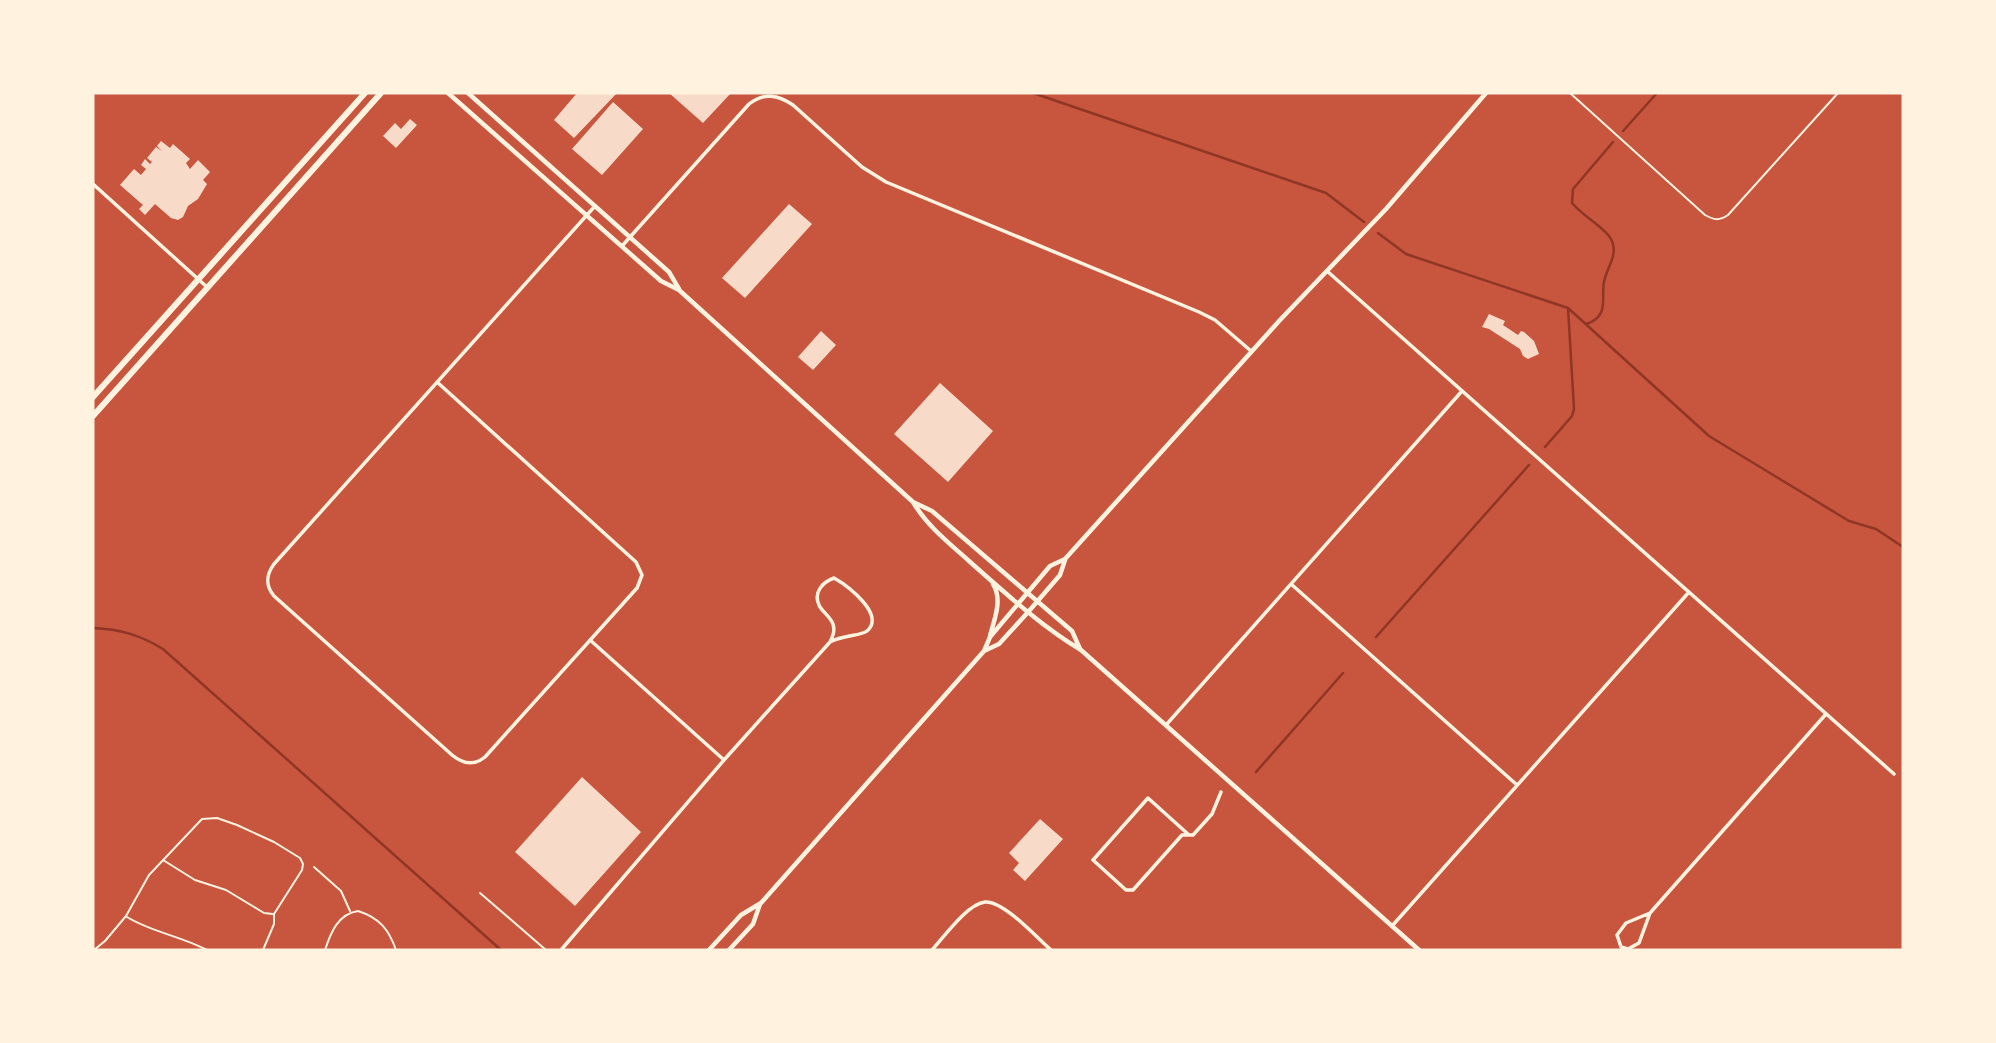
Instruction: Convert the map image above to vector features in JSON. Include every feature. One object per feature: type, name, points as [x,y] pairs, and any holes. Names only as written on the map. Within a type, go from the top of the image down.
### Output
[{"type":"highway","points":[[93,397],[365,93]]},
{"type":"highway","points":[[93,416],[381,93]]},
{"type":"street","points":[[448,93],[661,281],[679,290],[913,502],[924,520],[992,581],[1063,639],[1081,650],[1419,950]]},
{"type":"street","points":[[468,93],[669,272],[679,290]]},
{"type":"street","points":[[990,637],[1050,566],[1065,559],[1251,351],[1386,208],[1486,93]]},
{"type":"street","points":[[622,246],[749,104],[762,96],[777,97],[793,105],[877,178],[1199,312],[1215,320],[1251,351]]},
{"type":"street","points":[[93,184],[208,288]]},
{"type":"street","points":[[437,383],[639,566],[642,575],[639,585],[485,757],[472,763],[463,762],[452,755],[274,596],[268,586],[268,572],[595,206]]},
{"type":"street","points":[[1327,271],[1894,774]]},
{"type":"street","points":[[1166,725],[1462,391]]},
{"type":"street","points":[[913,502],[932,511],[1072,631],[1081,650]]},
{"type":"street","points":[[984,651],[999,644],[1037,602],[1060,575],[1065,559]]},
{"type":"street","points":[[561,950],[724,760],[830,642],[840,636],[858,635],[867,631],[873,616],[869,608],[834,578],[825,581],[819,589],[817,599],[820,608],[833,623],[834,632],[830,642]]},
{"type":"street","points":[[709,950],[741,915],[761,903],[984,651],[998,606],[997,590],[992,581]]},
{"type":"street","points":[[1291,584],[1517,785]]},
{"type":"street","points":[[1392,926],[1689,592]]},
{"type":"street","points":[[590,640],[724,760]]},
{"type":"street","points":[[1650,913],[1622,926],[1617,935],[1621,947],[1628,950],[1639,943],[1650,913],[1826,714]]},
{"type":"street","points":[[1189,835],[1148,798],[1093,860],[1126,890],[1133,890],[1182,835],[1189,835],[1193,835],[1212,814],[1221,792]]},
{"type":"street","points":[[932,950],[971,909],[984,902],[999,905],[1051,950]]},
{"type":"street","points":[[729,950],[753,924],[761,903]]},
{"type":"lane","points":[[1570,93],[1713,220],[1721,220],[1728,215],[1838,93]]},
{"type":"lane","points":[[94,950],[126,916],[142,884],[198,822],[207,817],[256,832],[300,858],[303,864],[302,870],[274,914],[274,924],[263,950]]},
{"type":"lane","points":[[163,860],[195,880],[226,890],[264,913],[274,914]]},
{"type":"lane","points":[[314,867],[341,891],[350,912]]},
{"type":"lane","points":[[480,892],[546,950]]},
{"type":"lane","points":[[325,950],[338,922],[350,912],[366,914],[380,922],[388,930],[396,950]]},
{"type":"lane","points":[[126,916],[142,925],[188,940],[207,950]]},
{"type":"building","points":[[577,93],[617,93],[574,138],[554,120]]},
{"type":"building","points":[[669,93],[731,93],[703,123]]},
{"type":"building","points":[[613,102],[643,129],[602,175],[572,149]]},
{"type":"building","points":[[410,119],[417,125],[396,148],[383,136],[395,123],[401,129]]},
{"type":"building","points":[[161,141],[170,148],[173,144],[190,159],[186,163],[190,169],[198,160],[210,172],[203,180],[207,184],[198,199],[188,206],[183,217],[178,220],[171,218],[155,204],[145,215],[139,209],[143,205],[120,185],[134,169],[141,175],[146,169],[141,165],[145,159],[150,164],[152,162],[147,158],[156,147],[162,151],[157,146]]},
{"type":"building","points":[[789,204],[812,224],[745,298],[722,278]]},
{"type":"building","points":[[1489,314],[1505,321],[1503,325],[1518,335],[1521,331],[1524,332],[1534,341],[1539,354],[1528,359],[1520,349],[1482,327]]},
{"type":"building","points":[[821,331],[836,345],[813,370],[798,357]]},
{"type":"building","points":[[940,383],[993,431],[948,482],[894,434]]},
{"type":"building","points":[[582,777],[641,832],[575,906],[515,852]]},
{"type":"building","points":[[1040,819],[1063,839],[1025,881],[1013,870],[1019,863],[1009,853]]},
{"type":"waterway","points":[[1033,93],[1326,193],[1364,222]]},
{"type":"waterway","points":[[1623,131],[1657,93]]},
{"type":"waterway","points":[[1586,324],[1599,316],[1602,310],[1605,278],[1614,247],[1609,236],[1572,203],[1573,189],[1613,142]]},
{"type":"waterway","points":[[1378,233],[1406,254],[1568,308],[1709,436],[1849,521],[1876,529],[1903,547]]},
{"type":"waterway","points":[[1545,447],[1572,416],[1574,409],[1568,308]]},
{"type":"waterway","points":[[1376,637],[1529,465]]},
{"type":"waterway","points":[[93,628],[130,634],[163,649],[501,950]]},
{"type":"waterway","points":[[1256,772],[1343,673]]}]
